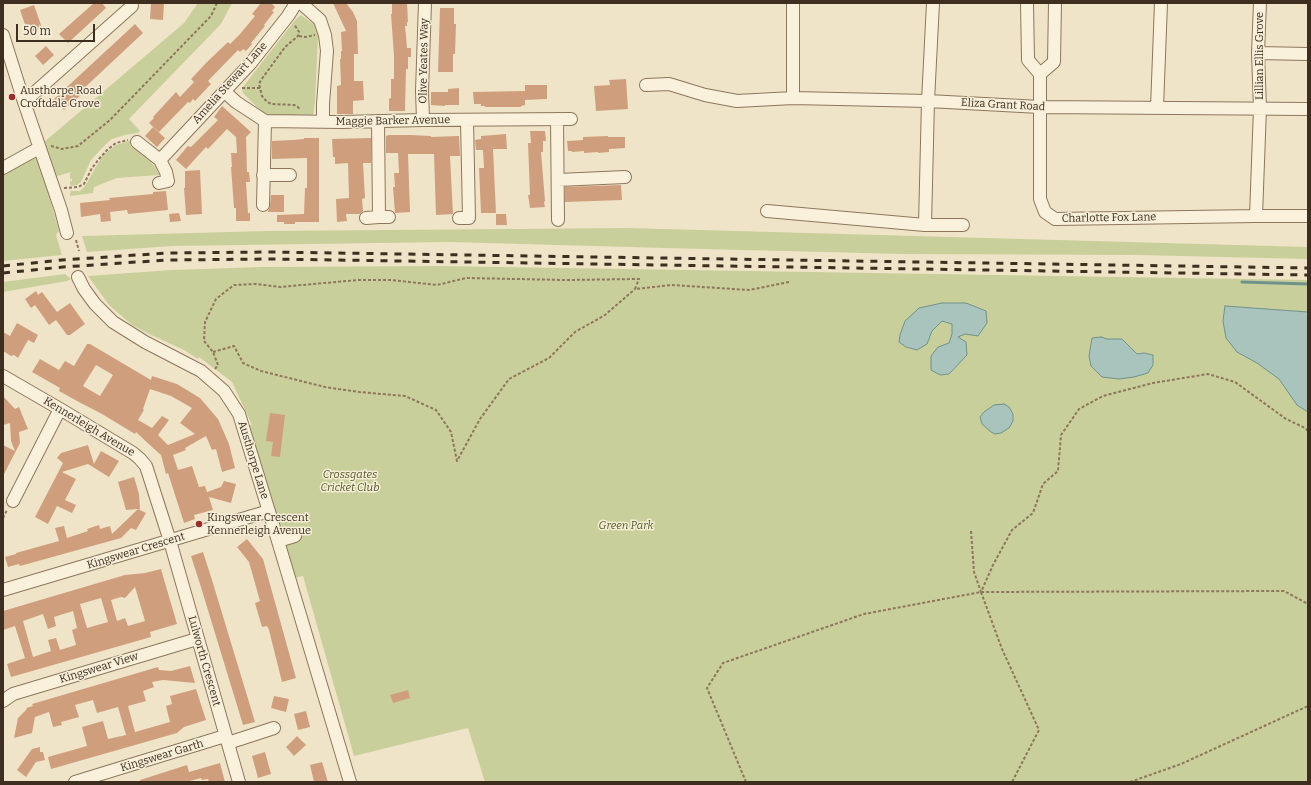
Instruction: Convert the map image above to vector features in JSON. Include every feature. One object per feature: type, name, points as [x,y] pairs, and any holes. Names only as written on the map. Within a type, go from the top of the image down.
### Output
[{"type":"street","name":"Amelia Stewart Lane","points":[[160,160],[250,64],[288,16],[296,3]]},
{"type":"street","points":[[301,3],[320,20],[326,35],[327,51],[322,121]]},
{"type":"street","name":"Olive Yeates Way","points":[[423,120],[422,91],[425,3]]},
{"type":"street","points":[[793,3],[793,98]]},
{"type":"street","points":[[925,225],[928,101],[933,3]]},
{"type":"street","points":[[1027,3],[1028,60],[1040,74],[1054,62],[1055,3]]},
{"type":"street","points":[[1157,108],[1161,3]]},
{"type":"street","name":"Lillian Ellis Grove","points":[[1260,3],[1258,53],[1260,108]]},
{"type":"street","points":[[24,102],[132,6]]},
{"type":"street","points":[[3,35],[40,152],[71,235]]},
{"type":"street","points":[[1258,53],[1308,54]]},
{"type":"street","name":"Charlotte Fox Lane","points":[[1040,74],[1040,198],[1045,212],[1055,219],[1308,216]]},
{"type":"street","name":"Eliza Grant Road","points":[[646,85],[669,84],[705,95],[737,101],[793,98],[928,101],[1040,107],[1308,109]]},
{"type":"street","points":[[224,92],[236,102],[265,121],[263,205]]},
{"type":"street","points":[[1256,216],[1260,108]]},
{"type":"street","points":[[557,119],[558,220]]},
{"type":"street","name":"Maggie Barker Avenue","points":[[265,121],[572,119]]},
{"type":"street","points":[[467,120],[469,218]]},
{"type":"street","points":[[366,218],[384,217],[378,121]]},
{"type":"street","points":[[137,142],[160,160],[166,172],[168,182],[159,183]]},
{"type":"street","points":[[3,168],[40,152]]},
{"type":"street","points":[[263,176],[290,175]]},
{"type":"street","points":[[558,180],[625,177]]},
{"type":"street","points":[[767,211],[925,225],[963,225]]},
{"type":"street","name":"Austhorpe Lane","points":[[78,277],[84,289],[95,304],[113,322],[145,342],[201,371],[224,392],[239,414],[350,782]]},
{"type":"street","name":"Kennerleigh Avenue","points":[[3,376],[140,458],[146,466],[149,474],[170,541]]},
{"type":"street","points":[[13,500],[60,409]]},
{"type":"street","name":"Kingswear Crescent","points":[[3,590],[269,511]]},
{"type":"street","points":[[278,540],[295,536]]},
{"type":"street","name":"Lulworth Crescent","points":[[170,541],[239,782]]},
{"type":"street","name":"Kingswear View","points":[[3,701],[13,694],[197,639]]},
{"type":"street","name":"Kingswear Garth","points":[[75,782],[274,728]]},
{"type":"path","points":[[35,135],[51,146],[62,149],[78,146],[110,120],[211,16],[217,3]]},
{"type":"path","points":[[288,16],[299,30],[298,36],[285,46],[259,84],[262,96],[267,102],[272,104],[294,104],[301,112],[302,121]]},
{"type":"path","points":[[298,36],[306,37],[317,34],[326,35]]},
{"type":"path","points":[[224,92],[242,88],[260,88]]},
{"type":"path","points":[[51,183],[70,188],[82,186],[86,182],[92,168],[107,150],[116,143],[126,140],[133,140],[137,142]]},
{"type":"path","points":[[71,235],[78,251]]},
{"type":"path","points":[[208,378],[218,365],[213,352],[204,341],[205,322],[216,299],[234,285],[256,284],[280,287],[358,280],[391,280],[436,285],[466,278],[566,280],[639,279],[635,289],[605,315],[575,332],[549,358],[509,379],[480,419],[457,461],[451,432],[436,410],[406,396],[359,392],[325,387],[261,372],[243,363],[234,346],[213,352]]},
{"type":"path","points":[[635,289],[672,285],[749,290],[789,282]]},
{"type":"path","points":[[981,592],[993,565],[1012,530],[1033,514],[1043,484],[1058,471],[1061,435],[1079,409],[1103,396],[1153,383],[1208,374],[1235,382],[1286,419],[1306,428],[1308,431]]},
{"type":"path","points":[[971,531],[974,572],[1002,649],[1039,730],[1012,782]]},
{"type":"path","points":[[746,782],[707,688],[723,663],[864,614],[981,592],[1284,591],[1308,604]]},
{"type":"path","points":[[1130,782],[1181,764],[1308,706]]},
{"type":"green space","points":[[198,3],[232,3],[221,24],[129,119],[140,131],[138,133],[112,139],[106,144],[91,160],[81,182],[77,185],[71,186],[70,184],[70,181],[72,181],[72,179],[70,179],[71,172],[54,177],[43,143],[184,23]]},
{"type":"green space","points":[[301,15],[316,26],[318,37],[313,116],[266,116],[243,93],[242,88],[296,19]]},
{"type":"green space","points":[[130,141],[132,143],[130,145],[150,161],[159,175],[117,178],[94,187],[93,193],[70,196],[70,191],[80,191],[86,185],[104,154],[116,145]]},
{"type":"green space","points":[[36,151],[59,231],[56,235],[62,255],[3,261],[3,171]]},
{"type":"green space","points":[[629,228],[1308,247],[1308,259],[1138,255],[903,254],[450,242],[172,246],[87,252],[82,236],[266,231]]},
{"type":"green space","name":"Green Park","points":[[439,266],[1308,280],[1308,782],[485,782],[468,728],[354,756],[303,576],[290,579],[243,427],[252,425],[232,382],[199,357],[198,359],[184,350],[132,325],[109,305],[88,276],[171,270],[263,267]]},
{"type":"green space","points":[[65,274],[71,279],[67,281],[3,292],[3,282]]},
{"type":"water","points":[[942,303],[966,303],[986,311],[987,323],[978,336],[965,334],[958,337],[966,342],[967,355],[949,374],[940,375],[931,370],[931,356],[938,347],[949,343],[952,334],[952,324],[942,321],[932,331],[927,344],[917,350],[906,347],[899,342],[905,321],[919,308]]},
{"type":"water","points":[[1225,306],[1308,312],[1308,412],[1297,405],[1279,379],[1257,363],[1237,352],[1226,338],[1223,321]]},
{"type":"water","points":[[1101,337],[1107,339],[1122,339],[1137,354],[1144,353],[1153,355],[1153,365],[1148,373],[1119,379],[1102,377],[1091,366],[1089,356],[1092,338]]},
{"type":"water","points":[[1004,404],[1009,407],[1013,414],[1013,421],[1009,428],[1001,433],[995,434],[982,424],[980,417],[994,405]]},
{"type":"building","points":[[94,3],[102,3],[106,8],[68,43],[59,34]]},
{"type":"building","points":[[151,3],[164,3],[163,20],[150,19]]},
{"type":"building","points":[[261,3],[271,3],[275,7],[272,11],[274,12],[251,43],[252,44],[246,51],[243,49],[240,52],[238,50],[208,81],[211,84],[195,101],[193,99],[190,103],[188,102],[159,132],[149,123],[154,118],[153,117],[176,92],[180,97],[194,82],[191,79],[207,62],[228,42],[230,44],[240,34],[255,16],[252,14]]},
{"type":"building","points":[[333,3],[346,3],[353,12],[357,21],[358,54],[354,54],[354,81],[363,81],[364,100],[353,101],[353,114],[337,114],[337,86],[341,85],[341,32],[346,31]]},
{"type":"building","points":[[392,3],[407,3],[408,22],[407,26],[405,26],[407,48],[411,48],[411,57],[408,57],[408,69],[406,69],[405,111],[389,111],[391,79],[394,79],[391,14]]},
{"type":"building","points":[[34,5],[42,28],[28,33],[20,10]]},
{"type":"building","points":[[440,8],[454,8],[454,24],[456,24],[453,72],[438,72]]},
{"type":"building","points":[[135,24],[143,33],[80,92],[82,94],[64,110],[54,99]]},
{"type":"building","points":[[46,46],[54,55],[43,65],[35,56]]},
{"type":"building","points":[[626,79],[628,109],[596,111],[594,86],[610,85],[609,80]]},
{"type":"building","points":[[525,85],[547,85],[547,99],[525,100],[525,105],[521,107],[485,107],[481,106],[481,104],[474,104],[473,92],[525,91]]},
{"type":"building","points":[[459,88],[459,105],[431,105],[431,92],[448,92],[448,89]]},
{"type":"building","points":[[222,106],[251,132],[246,137],[247,172],[249,172],[250,182],[246,182],[250,221],[236,221],[231,153],[237,153],[236,137],[227,129],[208,149],[206,147],[186,169],[176,160],[188,146],[191,147],[218,120],[214,117]]},
{"type":"building","points":[[153,127],[165,138],[157,147],[145,136]]},
{"type":"building","points":[[530,131],[545,131],[546,141],[543,141],[543,152],[541,152],[545,207],[530,208],[528,195],[530,195],[528,143],[531,143]]},
{"type":"building","points":[[506,134],[507,149],[493,149],[496,213],[481,213],[479,168],[484,168],[483,150],[476,150],[475,140],[481,139],[481,136]]},
{"type":"building","points":[[386,136],[431,137],[459,136],[460,156],[450,156],[453,214],[436,215],[434,154],[408,154],[410,212],[395,213],[393,187],[395,187],[394,173],[399,173],[398,153],[386,153]]},
{"type":"building","points":[[583,137],[625,137],[625,148],[609,149],[609,152],[598,153],[568,151],[567,141],[583,140]]},
{"type":"building","points":[[319,138],[319,222],[295,222],[295,224],[284,224],[284,222],[277,222],[277,215],[304,214],[305,188],[307,188],[307,158],[272,159],[272,141]]},
{"type":"building","points":[[371,138],[371,163],[363,163],[365,198],[362,199],[363,211],[360,214],[346,214],[347,221],[337,222],[336,199],[349,198],[348,163],[335,164],[332,139]]},
{"type":"building","points":[[200,170],[202,214],[186,215],[184,188],[185,171]]},
{"type":"building","points":[[621,185],[622,200],[565,202],[565,187]]},
{"type":"building","points":[[166,191],[168,210],[128,214],[127,210],[110,212],[111,221],[101,222],[100,214],[81,217],[80,203]]},
{"type":"building","points":[[271,195],[284,195],[284,212],[268,212]]},
{"type":"building","points":[[179,213],[181,221],[170,222],[169,214]]},
{"type":"building","points":[[496,214],[506,214],[507,225],[496,225]]},
{"type":"building","points":[[36,291],[38,295],[42,292],[57,312],[70,303],[85,324],[70,335],[67,335],[56,320],[49,325],[35,305],[31,308],[25,299]]},
{"type":"building","points":[[17,323],[38,335],[34,343],[28,340],[18,358],[3,351],[3,332],[10,336]]},
{"type":"building","points":[[87,344],[90,344],[151,380],[152,376],[177,384],[200,398],[218,419],[229,444],[235,468],[222,472],[216,449],[212,450],[206,436],[185,448],[186,450],[173,455],[178,470],[192,466],[199,487],[205,486],[207,492],[221,487],[224,481],[236,484],[231,503],[209,497],[213,510],[194,515],[195,519],[184,523],[168,473],[166,474],[161,455],[136,432],[135,434],[59,391],[60,388],[32,372],[40,359],[59,370],[65,361],[74,366]],"holes":[[[96,365],[113,375],[100,396],[83,386]],[[150,389],[171,396],[192,408],[180,423],[195,434],[168,445],[158,435],[169,420],[162,416],[152,428],[138,420],[144,410],[143,409]]]},
{"type":"building","points":[[3,396],[15,409],[19,407],[28,429],[19,432],[20,443],[3,476],[3,445],[15,451],[11,441],[10,423],[3,425]]},
{"type":"building","points":[[270,413],[285,415],[280,457],[271,456],[273,442],[266,441]]},
{"type":"building","points":[[88,445],[94,464],[101,451],[119,461],[109,477],[88,464],[62,472],[76,479],[65,500],[76,505],[72,513],[57,506],[48,524],[35,517],[63,463],[57,458],[61,453]]},
{"type":"building","points":[[134,477],[139,494],[140,509],[126,510],[118,482]]},
{"type":"building","points":[[138,509],[146,513],[136,530],[131,528],[121,538],[20,566],[19,564],[8,567],[5,557],[59,541],[55,528],[64,526],[67,538],[88,531],[87,529],[99,525],[100,529],[110,526],[112,534]]},
{"type":"building","points":[[247,539],[263,559],[296,678],[282,682],[269,630],[267,626],[262,627],[255,603],[260,601],[249,562],[237,547]]},
{"type":"building","points":[[203,552],[255,722],[243,725],[191,556]]},
{"type":"building","points":[[161,569],[177,624],[150,632],[151,637],[11,677],[7,664],[25,658],[15,626],[3,630],[3,611],[125,575],[145,573]],"holes":[[[135,587],[145,621],[128,626],[125,618],[117,621],[111,600],[121,597],[125,598]],[[101,598],[108,622],[87,628],[80,604]],[[73,611],[77,628],[72,630],[76,645],[60,650],[56,638],[48,640],[51,651],[33,657],[23,621],[43,614],[48,629],[56,626],[54,617]]]},
{"type":"building","points":[[190,666],[195,683],[163,680],[152,682],[154,687],[143,691],[146,701],[128,706],[135,732],[170,722],[166,706],[172,704],[170,696],[196,689],[206,720],[184,727],[177,733],[51,769],[48,757],[87,746],[82,727],[103,721],[108,739],[126,735],[118,707],[97,713],[93,700],[75,705],[79,717],[61,722],[62,725],[53,727],[49,712],[35,717],[32,733],[14,738],[18,718],[27,709],[26,708],[33,706],[32,704],[158,667],[159,670],[171,671]]},
{"type":"building","points":[[408,690],[410,698],[393,703],[390,695]]},
{"type":"building","points":[[274,696],[289,699],[286,712],[271,708]]},
{"type":"building","points":[[306,711],[310,727],[298,730],[294,714]]},
{"type":"building","points":[[297,736],[306,745],[294,756],[286,747]]},
{"type":"building","points":[[40,747],[40,752],[43,752],[45,760],[36,762],[26,777],[17,770],[32,749]]},
{"type":"building","points":[[265,752],[271,774],[258,778],[252,756]]},
{"type":"building","points":[[322,762],[328,782],[314,782],[310,765]]},
{"type":"building","points":[[220,763],[225,782],[209,782],[208,779],[202,780],[201,778],[186,782],[141,782],[140,780],[187,765],[189,772]]},
{"type":"waterway","points":[[1242,282],[1308,284]]},
{"type":"railway","points":[[3,266],[62,260],[167,253],[272,252],[1308,268]]},
{"type":"railway","points":[[3,273],[63,267],[167,260],[272,259],[1308,275]]},
{"type":"place","name":"Austhorpe Road Croftdale Grove","points":[[12,97]]},
{"type":"place","name":"Kingswear Crescent Kennerleigh Avenue","points":[[199,524]]},
{"type":"park label","name":"Crossgates Cricket Club","points":[[350,481]]}]
